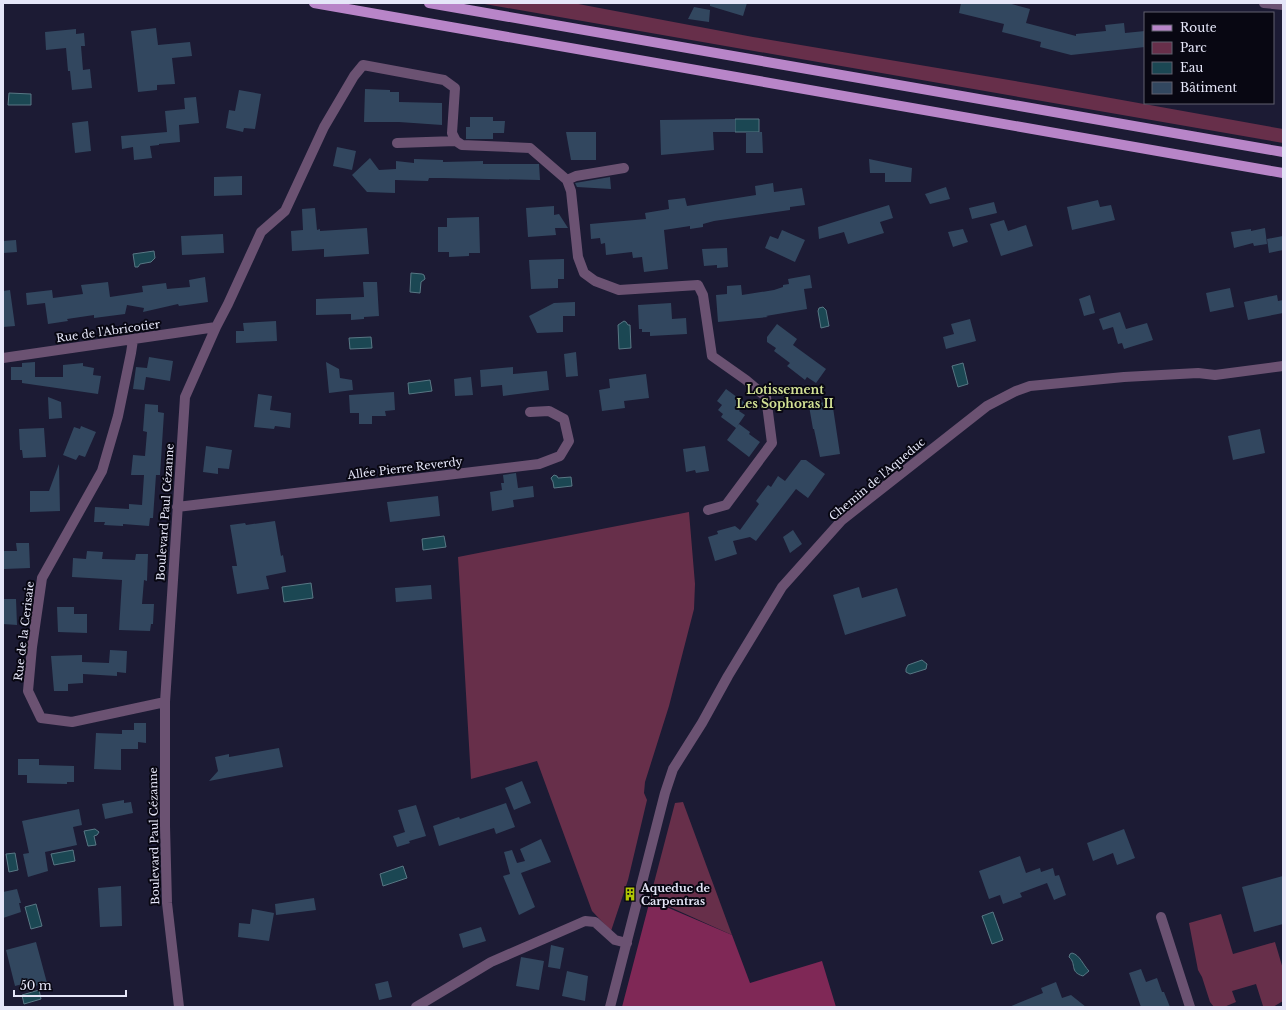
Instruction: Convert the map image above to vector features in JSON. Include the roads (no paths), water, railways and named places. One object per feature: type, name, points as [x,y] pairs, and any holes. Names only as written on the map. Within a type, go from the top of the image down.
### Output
[{"type":"main road","points":[[314,3],[1283,173]]},
{"type":"main road","points":[[429,3],[1283,152]]},
{"type":"street","points":[[1264,3],[1283,5]]},
{"type":"street","name":"Boulevard Paul Cézanne","points":[[179,1007],[167,903],[165,826],[165,702],[185,397],[261,232],[285,211],[324,127],[354,76],[363,65],[444,80],[455,88],[452,133],[456,141]]},
{"type":"street","points":[[397,143],[456,141],[462,145],[530,148],[567,180],[571,190],[578,257],[584,273],[595,281],[619,290],[698,285],[703,295],[712,356],[746,380],[766,397],[772,443],[726,505],[708,510]]},
{"type":"street","points":[[567,180],[576,176],[624,168]]},
{"type":"street","name":"Rue de l'Abricotier","points":[[3,358],[216,327]]},
{"type":"street","name":"Rue de la Cerisaie","points":[[133,340],[118,416],[102,471],[42,578],[32,647],[28,691],[41,718],[72,722],[165,702]]},
{"type":"street","name":"Chemin de l'Aqueduc","points":[[610,1007],[665,793],[673,769],[702,723],[728,676],[782,587],[842,520],[986,406],[1030,386],[1124,377],[1198,373],[1215,375],[1283,366]]},
{"type":"street","name":"Allée Pierre Reverdy","points":[[177,507],[539,464],[560,456],[569,441],[564,420],[549,411],[530,412]]},
{"type":"street","points":[[1161,917],[1190,1007]]},
{"type":"street","points":[[416,1007],[491,962],[585,921],[595,922],[615,940],[627,943]]},
{"type":"water","points":[[9,93],[31,94],[31,105],[8,105]]},
{"type":"water","points":[[735,119],[759,119],[759,132],[735,132]]},
{"type":"water","points":[[154,251],[155,258],[151,262],[140,264],[138,267],[135,267],[133,254]]},
{"type":"water","points":[[411,273],[424,275],[425,279],[421,282],[420,293],[410,292]]},
{"type":"water","points":[[823,307],[826,310],[829,326],[821,328],[818,311],[819,308]]},
{"type":"water","points":[[624,321],[630,325],[631,348],[619,349],[618,325]]},
{"type":"water","points":[[371,337],[372,348],[350,349],[349,338]]},
{"type":"water","points":[[963,363],[968,384],[958,387],[952,366]]},
{"type":"water","points":[[430,380],[432,391],[409,394],[408,383]]},
{"type":"water","points":[[554,475],[558,478],[571,477],[572,486],[554,488],[551,478]]},
{"type":"water","points":[[444,536],[446,547],[423,550],[422,539]]},
{"type":"water","points":[[311,583],[313,598],[284,602],[282,587]]},
{"type":"water","points":[[922,660],[927,664],[926,669],[910,674],[906,672],[908,665]]},
{"type":"water","points":[[95,829],[99,832],[94,836],[96,845],[88,846],[84,831]]},
{"type":"water","points":[[73,850],[75,861],[54,865],[51,854]]},
{"type":"water","points":[[15,853],[18,870],[9,872],[6,854]]},
{"type":"water","points":[[403,866],[407,878],[383,886],[380,874]]},
{"type":"water","points":[[36,904],[42,926],[31,929],[25,907]]},
{"type":"water","points":[[993,912],[1003,940],[992,944],[982,916]]},
{"type":"water","points":[[1072,953],[1079,958],[1089,971],[1083,976],[1075,970],[1073,962],[1069,957]]},
{"type":"water","points":[[39,990],[41,999],[24,1004],[22,995]]},
{"type":"place","name":"Aqueduc de Carpentras","points":[[630,894]]},
{"type":"district","name":"Lotissement Les Sophoras II","points":[[785,396]]}]
